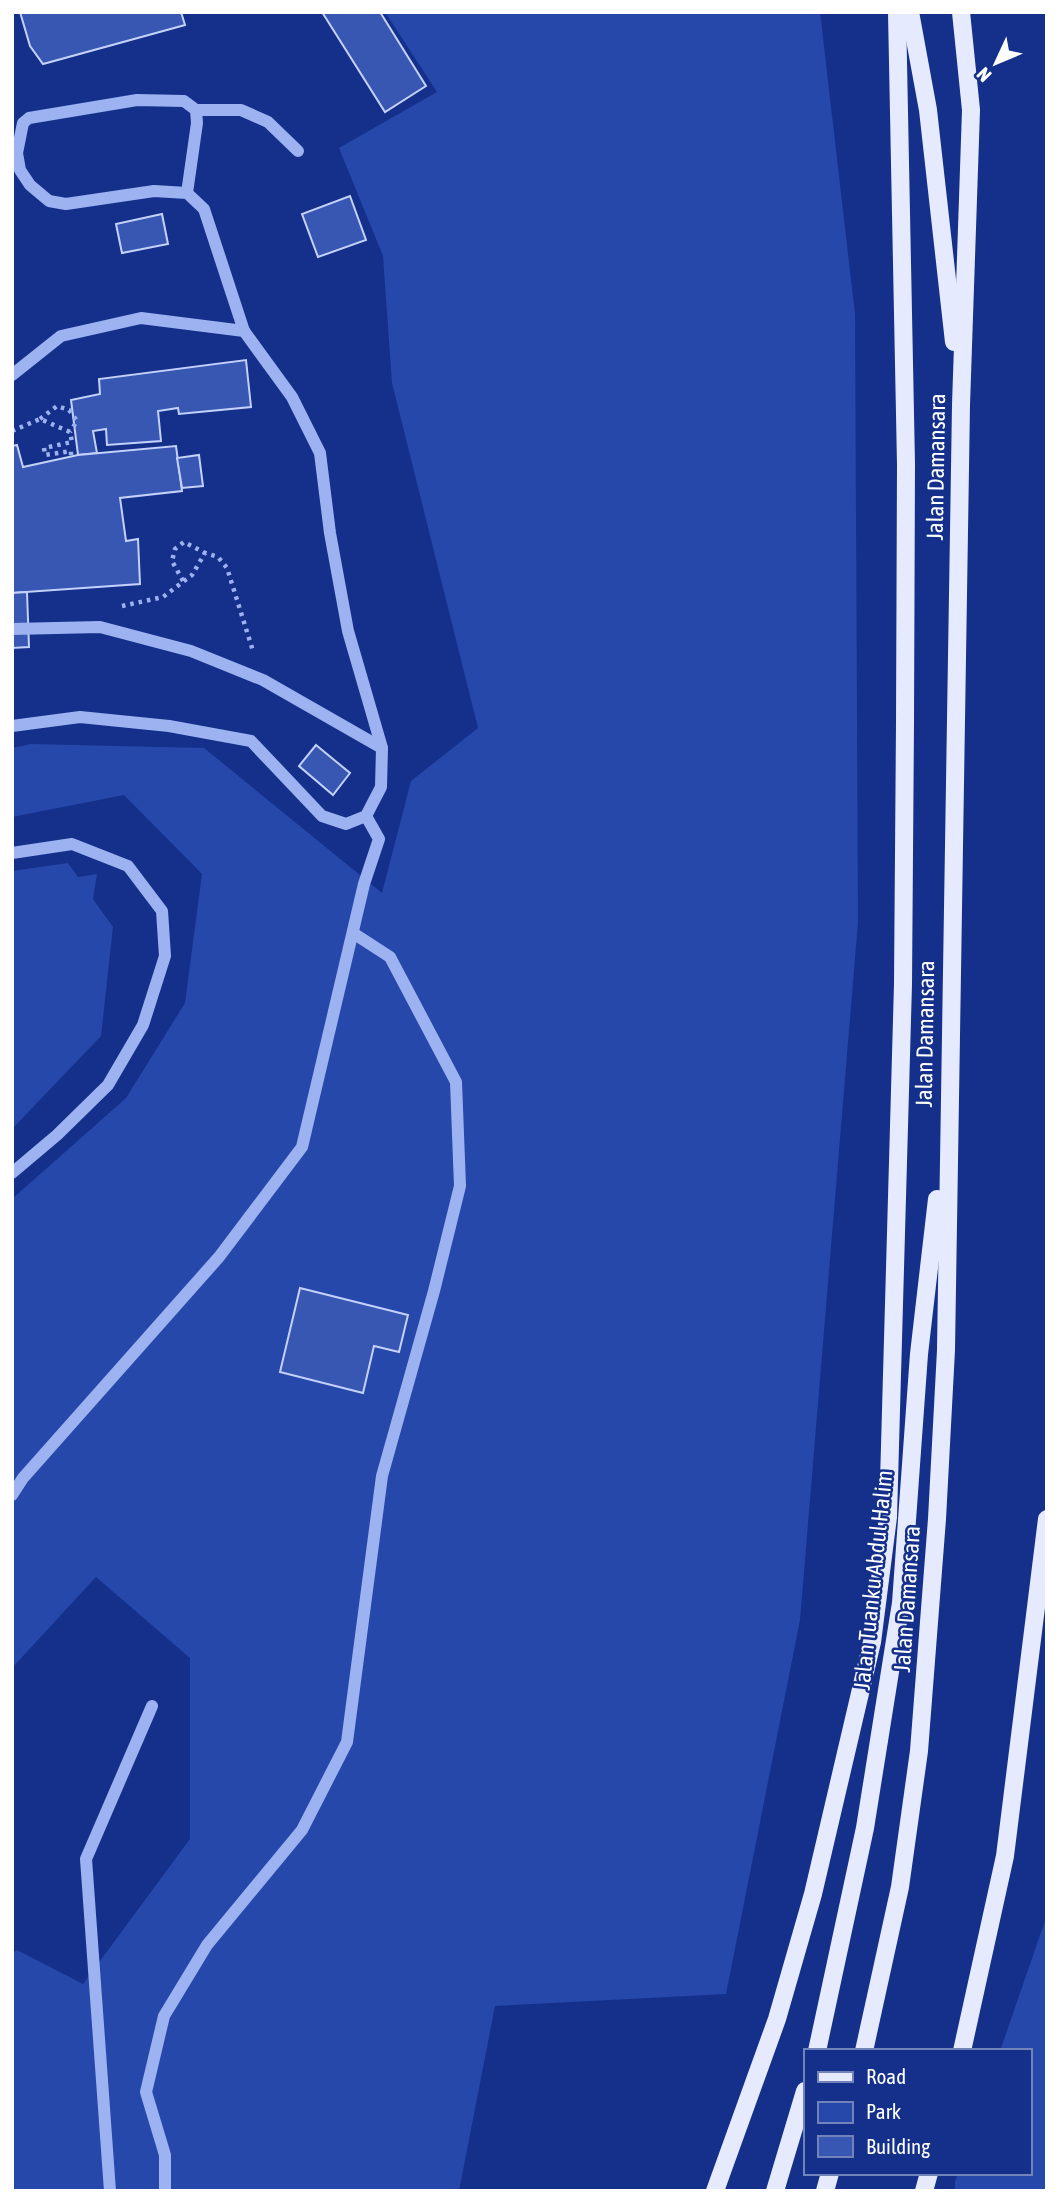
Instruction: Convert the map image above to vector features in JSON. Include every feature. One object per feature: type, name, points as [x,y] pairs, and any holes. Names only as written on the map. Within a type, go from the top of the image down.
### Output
[{"type":"main road","points":[[715,2191],[777,2019],[813,1894],[872,1642],[888,1517],[902,984],[905,710],[906,464],[897,12]]},
{"type":"main road","points":[[909,12],[928,110],[961,405]]},
{"type":"main road","name":"Jalan Damansara","points":[[864,2049],[900,1887],[919,1751],[937,1519],[945,1363],[961,405],[971,110],[961,12]]},
{"type":"main road","name":"Jalan Tuanku Abdul Halim","points":[[817,2049],[865,1828],[901,1602],[919,1354],[948,1111]]},
{"type":"main road","points":[[962,2049],[1005,1856],[1047,1519]]},
{"type":"main road","points":[[775,2191],[804,2094]]},
{"type":"street","points":[[12,726],[80,717],[169,726],[251,741],[322,816],[346,824],[366,816],[381,787],[382,748],[348,631],[330,533],[320,453],[292,397],[244,331],[204,209],[187,194],[154,191],[66,204],[48,201],[30,185],[20,170],[17,153],[23,123],[29,118],[137,100],[184,101],[196,110],[241,110],[268,122],[298,151]]},
{"type":"street","points":[[187,194],[197,123],[196,110]]},
{"type":"street","points":[[12,375],[61,336],[141,318],[244,331]]},
{"type":"street","points":[[12,629],[100,627],[191,651],[262,680],[382,748]]},
{"type":"street","points":[[12,1495],[32,1468],[219,1257],[302,1147],[364,884],[379,839],[366,816]]},
{"type":"street","points":[[12,853],[72,844],[128,866],[162,911],[165,956],[143,1025],[108,1085],[57,1135],[12,1173]]},
{"type":"street","points":[[165,2191],[165,2155],[146,2092],[164,2016],[207,1945],[302,1830],[347,1742],[382,1476],[434,1292],[460,1186],[456,1082],[390,957],[352,933]]},
{"type":"street","points":[[110,2191],[86,1859],[152,1706]]},
{"type":"path","points":[[12,431],[40,419],[57,406],[69,410],[77,421],[70,432],[72,442],[44,447],[45,455],[71,451],[71,456]]},
{"type":"path","points":[[40,419],[70,432]]},
{"type":"path","points":[[183,581],[172,562],[175,549],[184,542],[218,557],[227,568],[262,680]]},
{"type":"path","points":[[100,627],[103,611],[163,597],[192,575],[205,553]]},
{"type":"green space","points":[[385,12],[820,12],[855,314],[858,922],[800,1620],[726,1994],[495,2006],[459,2191],[12,2191],[12,1953],[17,1950],[83,1984],[190,1839],[190,1658],[96,1577],[12,1668],[12,1199],[126,1098],[185,1003],[202,874],[124,795],[12,817],[12,748],[31,744],[204,748],[382,893],[411,781],[478,728],[392,383],[383,256],[339,148],[437,92]]},
{"type":"green space","points":[[68,863],[78,877],[97,874],[93,899],[113,927],[101,1036],[12,1129],[12,871]]},
{"type":"green space","points":[[1047,1915],[1047,2191],[955,2191],[957,2175],[1031,2175],[1031,2049],[1001,2049]]},
{"type":"building","points":[[20,12],[181,12],[185,25],[43,64],[30,46]]},
{"type":"building","points":[[322,12],[380,12],[426,86],[385,112]]},
{"type":"building","points":[[350,196],[366,240],[318,257],[302,214]]},
{"type":"building","points":[[162,214],[168,244],[122,253],[116,224]]},
{"type":"building","points":[[246,360],[251,407],[179,414],[178,408],[158,411],[161,441],[107,445],[106,429],[93,431],[97,453],[78,455],[71,400],[100,394],[99,379]]},
{"type":"building","points":[[17,445],[23,467],[78,455],[176,446],[182,491],[120,498],[126,541],[138,539],[140,584],[12,593],[12,446]]},
{"type":"building","points":[[199,455],[203,486],[182,488],[177,458]]},
{"type":"building","points":[[27,592],[29,647],[12,648],[12,593]]},
{"type":"building","points":[[316,745],[350,773],[333,795],[299,766]]},
{"type":"building","points":[[300,1288],[408,1315],[399,1352],[374,1346],[363,1393],[280,1372]]}]
